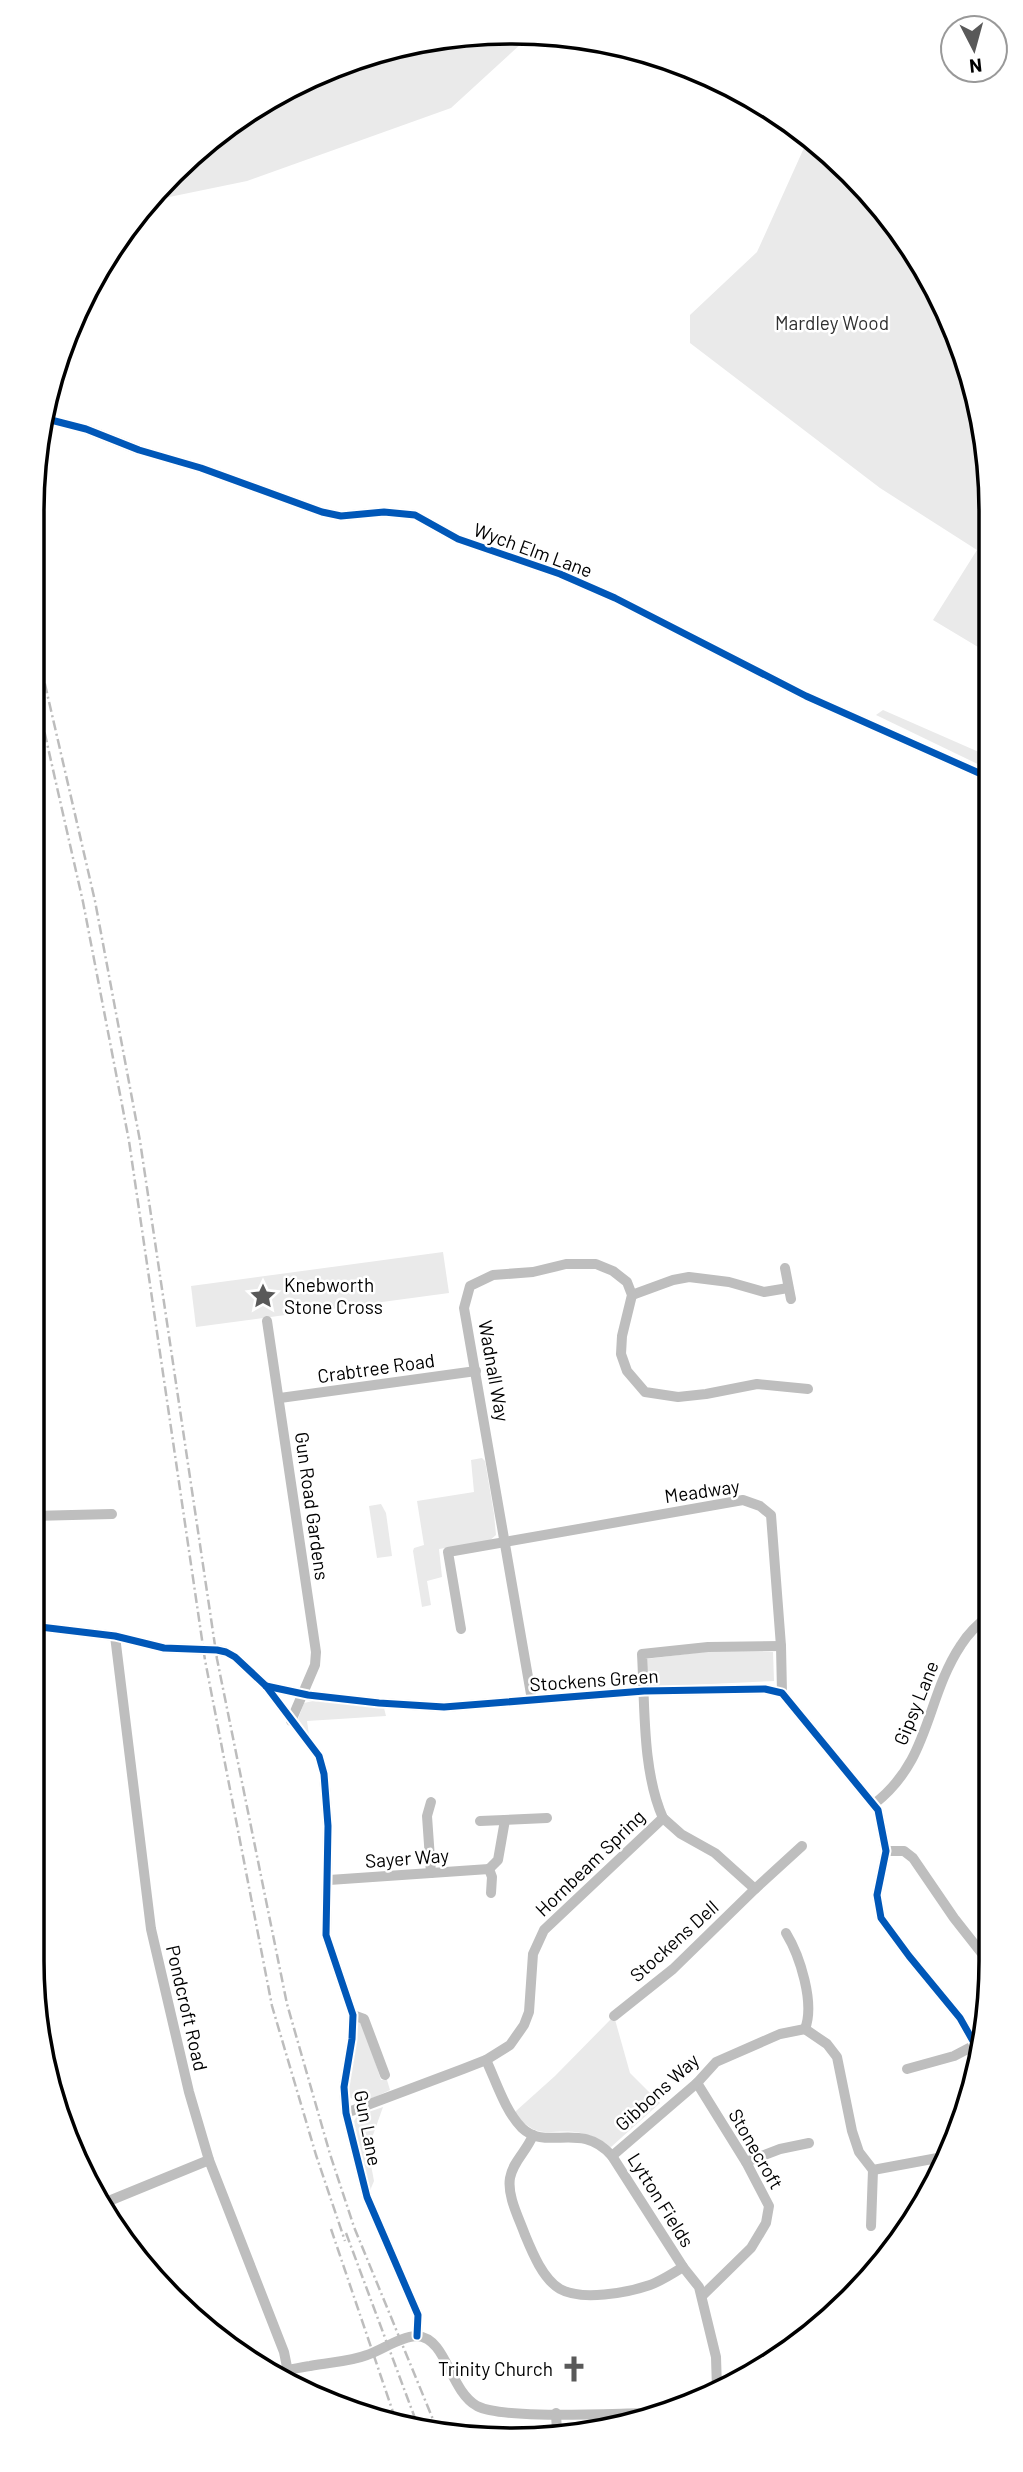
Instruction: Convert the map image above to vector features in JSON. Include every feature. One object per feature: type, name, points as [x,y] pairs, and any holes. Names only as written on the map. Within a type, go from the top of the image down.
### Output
[{"type":"street","name":"Wych Elm Lane","points":[[53,421],[201,468],[322,512],[341,516],[384,512],[415,515],[458,539],[560,574],[615,598],[806,696],[979,773]]},
{"type":"street","name":"Wadnall Way","points":[[532,1700],[464,1308],[470,1286],[494,1275],[533,1272],[582,1262],[613,1271],[627,1282],[632,1295]]},
{"type":"street","points":[[785,1268],[790,1294],[764,1292],[729,1282],[689,1277],[632,1295],[622,1336],[621,1354],[627,1371],[645,1392],[678,1397],[757,1384],[808,1389]]},
{"type":"street","name":"Gun Road Gardens","points":[[267,1321],[316,1652],[316,1665],[291,1721]]},
{"type":"street","name":"Crabtree Road","points":[[280,1398],[476,1371]]},
{"type":"street","name":"Meadway","points":[[461,1629],[448,1552],[743,1500],[760,1506],[771,1515],[782,1693]]},
{"type":"street","points":[[44,1516],[112,1514]]},
{"type":"street","name":"Gipsy Lane","points":[[874,1804],[887,1794],[907,1769],[922,1741],[953,1659],[979,1623]]},
{"type":"street","name":"Gun Lane","points":[[44,1627],[115,1636],[164,1648],[222,1651],[235,1657],[266,1686],[318,1756],[324,1774],[328,1826],[326,1935],[352,2015],[352,2039],[344,2087],[346,2112],[367,2197],[418,2315],[417,2336]]},
{"type":"street","name":"Pondcroft Road","points":[[115,1636],[151,1929],[188,2092],[209,2160],[284,2352],[288,2371]]},
{"type":"street","name":"Stockens Green","points":[[644,1691],[642,1654],[708,1647],[781,1646]]},
{"type":"street","name":"Stockens Green","points":[[266,1686],[303,1694],[379,1703],[444,1707],[644,1691],[765,1689],[782,1693]]},
{"type":"street","name":"Hornbeam Spring","points":[[346,2112],[486,2060],[510,2045],[524,2025],[531,2000],[533,1954],[544,1930],[663,1818],[651,1781],[644,1691]]},
{"type":"street","points":[[782,1693],[874,1804],[882,1824],[886,1851],[877,1895],[881,1918],[960,2018],[972,2040]]},
{"type":"street","points":[[431,1802],[427,1816],[431,1873]]},
{"type":"street","points":[[480,1821],[547,1818]]},
{"type":"street","points":[[663,1818],[681,1834],[715,1853],[755,1889]]},
{"type":"street","points":[[491,1893],[492,1877],[489,1869],[498,1860],[505,1820]]},
{"type":"street","name":"Stockens Dell","points":[[614,2016],[673,1969],[802,1846]]},
{"type":"street","points":[[886,1851],[897,1850],[909,1854],[979,1949]]},
{"type":"street","name":"Sayer Way","points":[[328,1880],[489,1869]]},
{"type":"street","points":[[786,1933],[802,1969],[808,2014],[805,2029],[827,2044],[836,2057],[852,2131],[859,2152],[873,2170],[871,2226]]},
{"type":"street","points":[[352,2015],[364,2020],[385,2075]]},
{"type":"street","name":"Gibbons Way","points":[[612,2156],[696,2083],[716,2062],[780,2034],[805,2029]]},
{"type":"street","points":[[907,2068],[970,2049]]},
{"type":"street","points":[[486,2060],[512,2114],[522,2128],[533,2136],[513,2166],[510,2187],[529,2245],[558,2288],[585,2294],[623,2292],[659,2281],[683,2267]]},
{"type":"street","name":"Stonecroft","points":[[696,2083],[746,2162],[769,2206],[766,2223],[751,2248],[702,2296]]},
{"type":"street","name":"Lytton Fields","points":[[533,2136],[583,2137],[599,2144],[612,2156],[683,2267],[699,2287],[716,2357],[717,2381]]},
{"type":"street","points":[[746,2162],[780,2149],[809,2143]]},
{"type":"street","points":[[873,2170],[935,2158]]},
{"type":"street","points":[[110,2200],[209,2160]]},
{"type":"street","points":[[289,2372],[365,2356],[417,2336],[432,2341],[458,2388],[478,2406],[505,2412],[629,2413]]},
{"type":"street","points":[[556,2413],[557,2426]]},
{"type":"green space","points":[[521,44],[451,108],[247,181],[165,198],[227,140],[278,106],[332,79],[420,53],[481,45]]},
{"type":"green space","name":"Mardley Wood","points":[[804,147],[863,203],[883,227],[917,278],[944,332],[970,420],[978,481],[979,648],[933,620],[977,550],[880,488],[690,343],[690,315],[757,252]]},
{"type":"green space","points":[[883,710],[979,752],[979,765],[876,715]]},
{"type":"green space","points":[[443,1252],[449,1293],[196,1327],[191,1286]]},
{"type":"green space","points":[[482,1458],[485,1461],[496,1535],[489,1541],[439,1549],[442,1577],[427,1581],[431,1605],[422,1607],[413,1551],[414,1548],[424,1545],[417,1501],[474,1492],[471,1460]]},
{"type":"green space","points":[[381,1504],[386,1513],[392,1556],[377,1558],[369,1506]]},
{"type":"green space","points":[[712,1651],[773,1652],[774,1681],[647,1687],[646,1659]]},
{"type":"green space","points":[[313,1701],[384,1708],[386,1716],[307,1721],[309,1735],[298,1719],[304,1703]]},
{"type":"green space","points":[[614,2016],[630,2073],[660,2103],[611,2147],[585,2134],[539,2131],[524,2123],[515,2114],[516,2111]]},
{"type":"green space","points":[[357,2021],[362,2022],[381,2080],[387,2080],[390,2090],[363,2101],[348,2096],[347,2087]]},
{"type":"green space","points":[[383,2107],[368,2149],[374,2181],[369,2193],[354,2121],[357,2116]]},
{"type":"railway","points":[[44,680],[95,901],[140,1141],[217,1659],[287,2004],[354,2227],[434,2421]]},
{"type":"railway","points":[[44,730],[83,902],[129,1141],[205,1660],[272,2006],[316,2155],[345,2241]]},
{"type":"railway","points":[[331,2229],[393,2413]]},
{"type":"railway","points":[[346,2233],[415,2418]]},
{"type":"cycle path","points":[[53,421],[201,468],[322,512],[341,516],[384,512],[415,515],[458,539],[560,574],[615,598],[806,696],[979,773]]},
{"type":"cycle path","points":[[44,1627],[115,1636],[164,1648],[226,1652],[266,1686],[319,1756],[324,1774],[328,1826],[326,1935],[353,2015],[344,2087],[346,2113],[367,2197],[418,2315],[417,2336]]},
{"type":"cycle path","points":[[266,1686],[308,1695],[444,1707],[644,1691],[765,1689],[782,1693],[878,1810],[886,1851],[877,1895],[881,1918],[960,2018],[972,2039]]},
{"type":"place","name":"Knebworth Stone Cross","points":[[263,1296]]},
{"type":"place","name":"Trinity Church","points":[[574,2369]]}]
